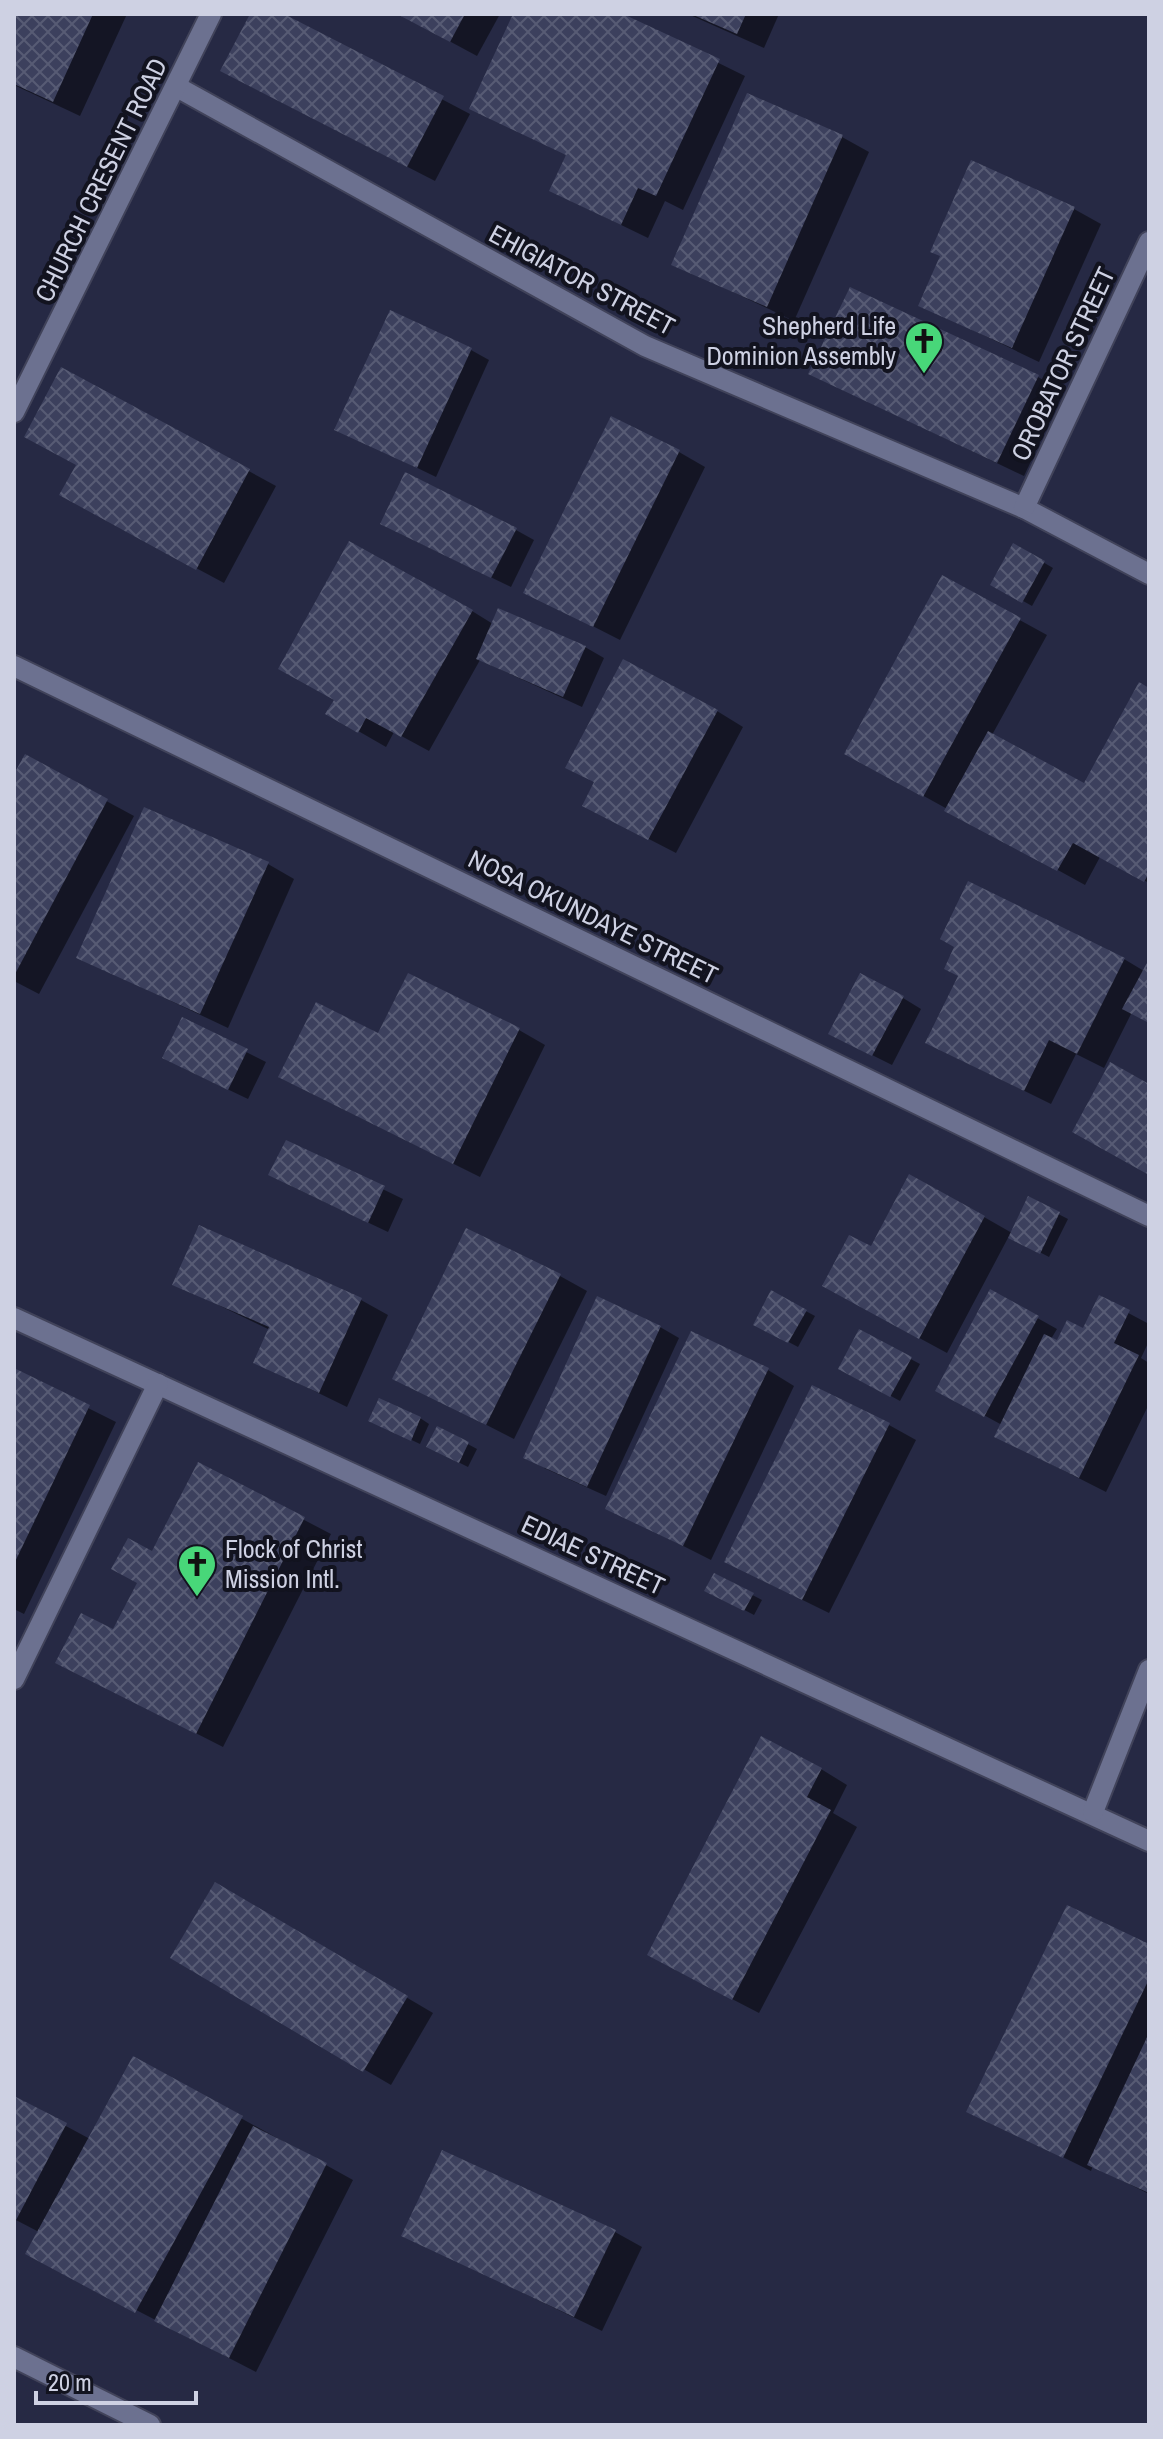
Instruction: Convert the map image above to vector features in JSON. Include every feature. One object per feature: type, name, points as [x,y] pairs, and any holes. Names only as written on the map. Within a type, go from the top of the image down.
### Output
[{"type":"street","name":"CHURCH CRESENT ROAD","points":[[14,412],[211,14]]},
{"type":"street","name":"EHIGIATOR STREET","points":[[177,87],[645,346],[1024,508],[1149,574]]},
{"type":"street","name":"OROBATOR STREET","points":[[1024,508],[1149,242]]},
{"type":"street","name":"NOSA OKUNDAYE STREET","points":[[14,666],[1149,1216]]},
{"type":"street","name":"EDIAE STREET","points":[[14,1318],[1093,1812],[1149,1841]]},
{"type":"street","points":[[14,1679],[158,1384]]},
{"type":"street","points":[[1093,1812],[1149,1670]]},
{"type":"street","points":[[14,2357],[150,2425]]},
{"type":"building","points":[[14,14],[93,14],[53,102],[14,84]]},
{"type":"building","points":[[250,14],[284,14],[444,96],[407,167],[220,71]]},
{"type":"building","points":[[397,14],[465,14],[450,42]]},
{"type":"building","points":[[513,14],[623,14],[720,59],[656,196],[638,188],[621,225],[549,191],[566,155],[469,109]]},
{"type":"building","points":[[691,14],[746,14],[737,34]]},
{"type":"building","points":[[747,93],[843,135],[767,307],[671,265]]},
{"type":"building","points":[[971,160],[1075,207],[1012,348],[918,306],[940,256],[930,252]]},
{"type":"building","name":"Shepherd Life Dominion Assembly","points":[[850,287],[1039,375],[997,463],[808,374]]},
{"type":"building","points":[[390,310],[472,348],[417,468],[334,430]]},
{"type":"building","points":[[61,367],[250,469],[196,570],[59,495],[76,465],[24,437]]},
{"type":"building","points":[[611,416],[680,450],[593,627],[523,593]]},
{"type":"building","points":[[405,472],[517,528],[491,578],[380,524]]},
{"type":"building","points":[[349,541],[473,610],[401,737],[366,718],[358,733],[325,714],[334,700],[278,669]]},
{"type":"building","points":[[1013,543],[1045,561],[1022,603],[990,585]]},
{"type":"building","points":[[942,575],[1021,618],[923,797],[844,754]]},
{"type":"building","points":[[498,608],[586,646],[563,697],[476,659]]},
{"type":"building","points":[[623,659],[718,710],[648,840],[582,806],[594,782],[565,768]]},
{"type":"building","points":[[1139,682],[1149,688],[1149,873],[1144,882],[1073,843],[1057,871],[944,811],[988,731],[1084,783]]},
{"type":"building","points":[[25,754],[108,799],[14,976],[14,774]]},
{"type":"building","points":[[144,807],[269,862],[200,1014],[76,958]]},
{"type":"building","points":[[968,881],[1125,958],[1077,1054],[1049,1040],[1024,1091],[925,1043],[958,976],[944,969],[954,947],[940,939]]},
{"type":"building","points":[[1149,959],[1149,1023],[1122,1009]]},
{"type":"building","points":[[408,973],[520,1028],[453,1164],[278,1077],[316,1002],[378,1033]]},
{"type":"building","points":[[860,973],[904,996],[872,1056],[828,1034]]},
{"type":"building","points":[[182,1017],[248,1049],[228,1090],[162,1058]]},
{"type":"building","points":[[1110,1062],[1149,1084],[1149,1175],[1072,1132]]},
{"type":"building","points":[[286,1140],[385,1186],[368,1223],[268,1175]]},
{"type":"building","points":[[909,1174],[985,1216],[919,1339],[822,1286],[849,1235],[871,1246]]},
{"type":"building","points":[[1028,1196],[1060,1212],[1040,1254],[1008,1238]]},
{"type":"building","points":[[199,1225],[362,1298],[319,1393],[253,1363],[269,1327],[172,1285]]},
{"type":"building","points":[[466,1228],[561,1274],[486,1425],[392,1379]]},
{"type":"building","points":[[990,1289],[1039,1316],[984,1417],[935,1391]]},
{"type":"building","points":[[771,1290],[807,1310],[788,1343],[753,1325]]},
{"type":"building","points":[[1099,1295],[1130,1310],[1114,1343],[1139,1355],[1079,1478],[994,1437],[1044,1334],[1057,1340],[1067,1320],[1083,1328]]},
{"type":"building","points":[[597,1296],[661,1326],[587,1487],[523,1458]]},
{"type":"building","points":[[859,1329],[912,1357],[890,1397],[838,1369]]},
{"type":"building","points":[[691,1331],[769,1368],[683,1546],[605,1509]]},
{"type":"building","points":[[14,1368],[90,1405],[14,1564]]},
{"type":"building","points":[[812,1385],[890,1423],[802,1600],[724,1562]]},
{"type":"building","points":[[379,1398],[421,1417],[411,1441],[368,1421]]},
{"type":"building","points":[[437,1426],[469,1442],[459,1463],[426,1447]]},
{"type":"building","name":"Flock of Christ Mission Intl.","points":[[198,1462],[305,1517],[196,1734],[55,1663],[81,1613],[113,1629],[137,1583],[111,1569],[128,1538],[152,1551]]},
{"type":"building","points":[[714,1573],[754,1593],[744,1611],[704,1591]]},
{"type":"building","points":[[761,1736],[822,1768],[807,1797],[831,1810],[732,2000],[647,1955]]},
{"type":"building","points":[[215,1882],[408,1996],[363,2072],[170,1958]]},
{"type":"building","points":[[1067,1905],[1149,1944],[1149,1979],[1063,2158],[966,2112]]},
{"type":"building","points":[[1149,2033],[1149,2193],[1087,2165]]},
{"type":"building","points":[[133,2056],[243,2116],[135,2313],[25,2254]]},
{"type":"building","points":[[14,2096],[67,2123],[14,2224]]},
{"type":"building","points":[[253,2126],[327,2163],[229,2358],[154,2321]]},
{"type":"building","points":[[442,2150],[616,2230],[574,2317],[401,2236]]},
{"type":"place","name":"Shepherd Life Dominion Assembly","points":[[924,375]]},
{"type":"place","name":"Flock of Christ Mission Intl.","points":[[197,1598]]}]
